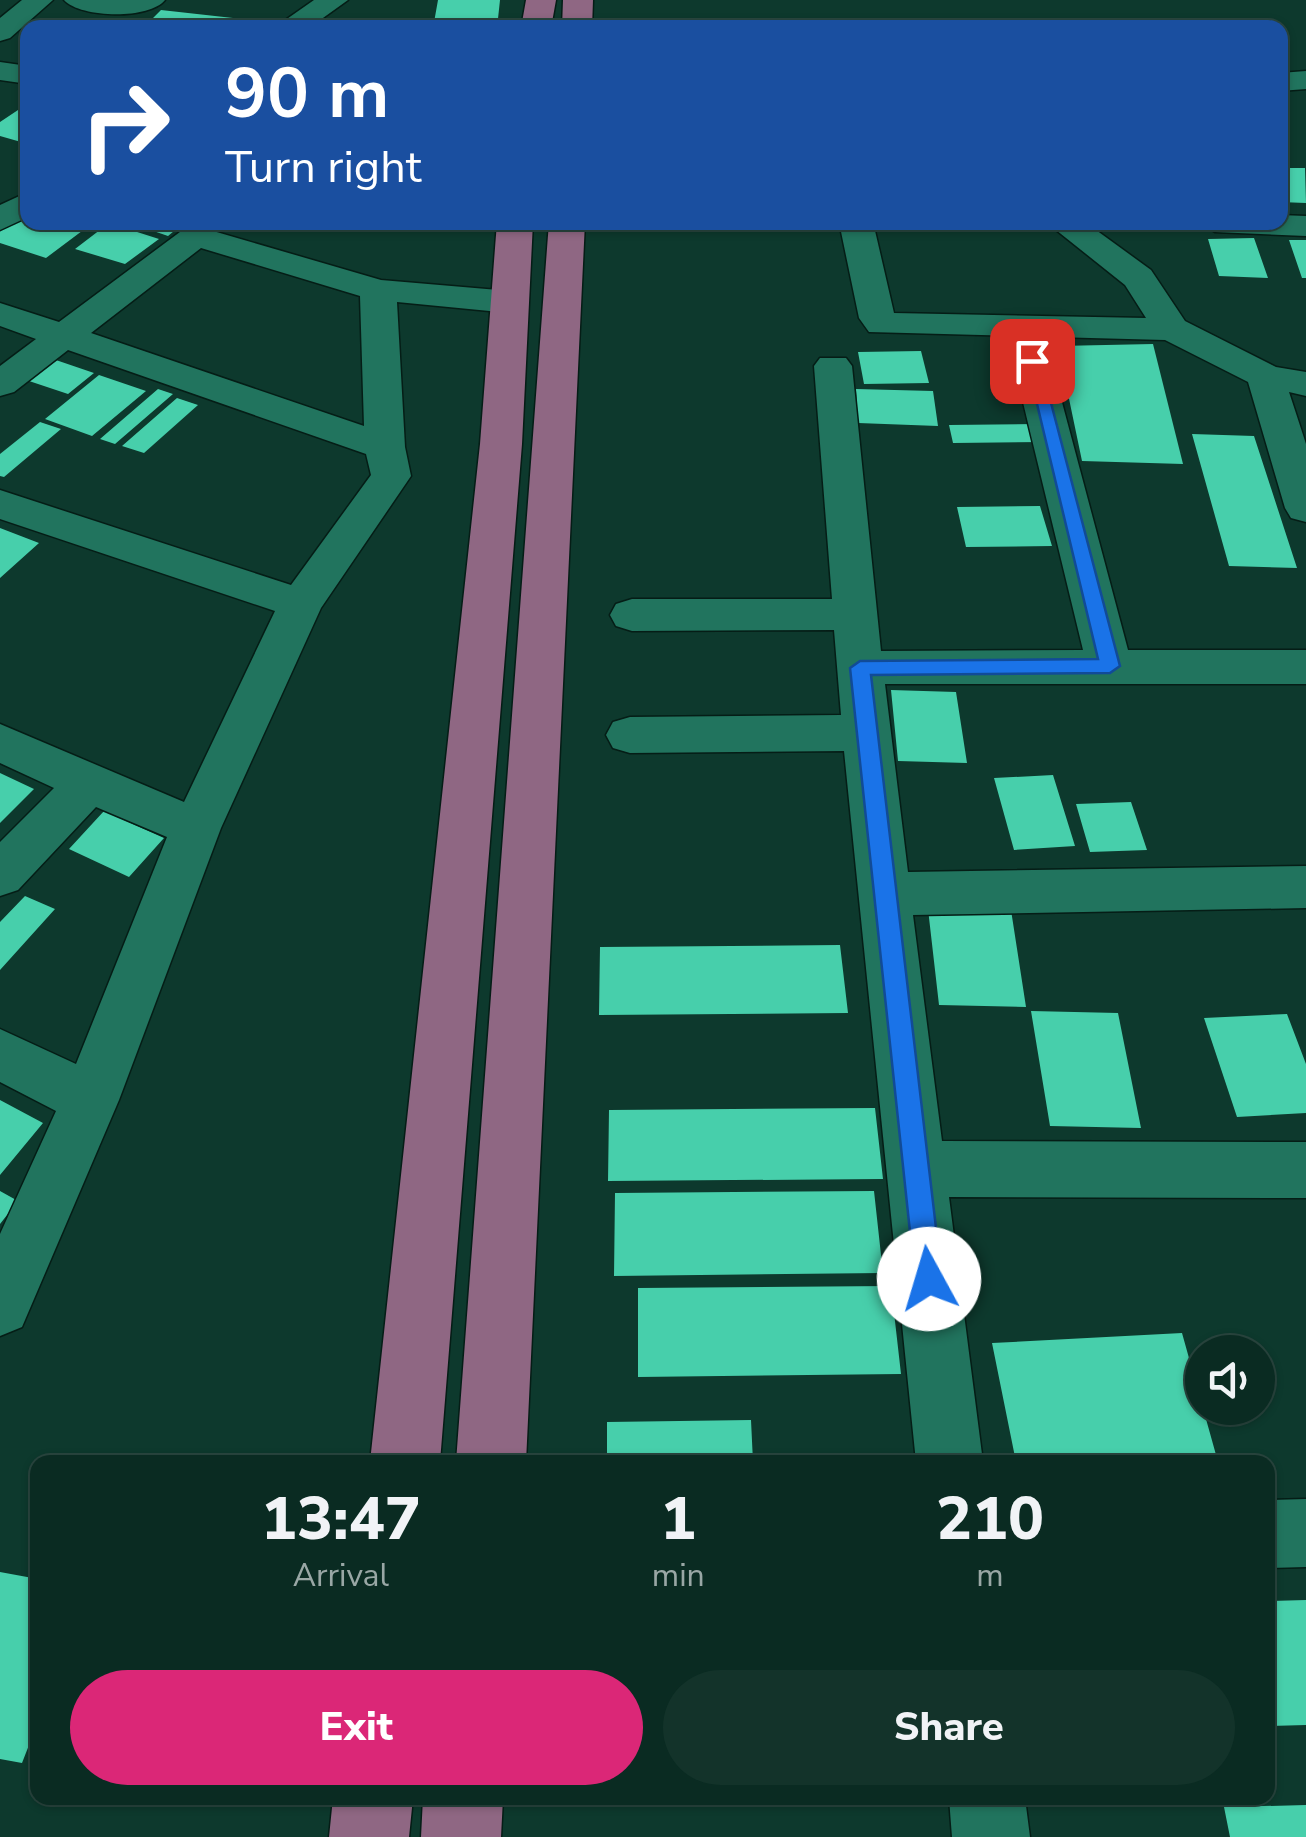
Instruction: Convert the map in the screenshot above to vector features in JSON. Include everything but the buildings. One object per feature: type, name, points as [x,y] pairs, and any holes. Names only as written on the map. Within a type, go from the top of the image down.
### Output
[{"type":"main road","points":[[405,1455],[499,464],[514,230]]},
{"type":"main road","points":[[491,1455],[567,230]]},
{"type":"main road","points":[[369,1837],[372,1805]]},
{"type":"main road","points":[[461,1837],[463,1805]]},
{"type":"street","points":[[0,32],[39,0]]},
{"type":"street","points":[[78,0],[132,7],[151,0]]},
{"type":"street","points":[[298,20],[334,0]]},
{"type":"street","points":[[858,230],[882,324],[1172,330],[1265,376],[1306,384]]},
{"type":"street","points":[[1074,230],[1138,278],[1172,330]]},
{"type":"street","points":[[0,384],[196,236],[378,290],[510,302]]},
{"type":"street","points":[[0,1305],[90,1100],[196,828],[300,604],[391,476],[385,446],[378,290]]},
{"type":"street","points":[[0,314],[385,446]]},
{"type":"street","points":[[1032,361],[1110,666]]},
{"type":"street","points":[[833,366],[866,734],[948,1455]]},
{"type":"street","points":[[1265,376],[1306,508]]},
{"type":"street","points":[[0,504],[300,604]]},
{"type":"street","points":[[632,614],[855,614]]},
{"type":"street","points":[[860,668],[1306,667]]},
{"type":"street","points":[[630,736],[866,734]]},
{"type":"street","points":[[0,742],[196,828]]},
{"type":"street","points":[[0,875],[89,783]]},
{"type":"street","points":[[885,894],[1306,887]]},
{"type":"street","points":[[0,1054],[90,1100]]},
{"type":"street","points":[[916,1169],[1306,1170]]},
{"type":"street","points":[[1275,1534],[1306,1533]]},
{"type":"street","points":[[987,1805],[991,1837]]},
{"type":"route","points":[[929,1279],[860,668],[1110,666],[1032,361]]}]
